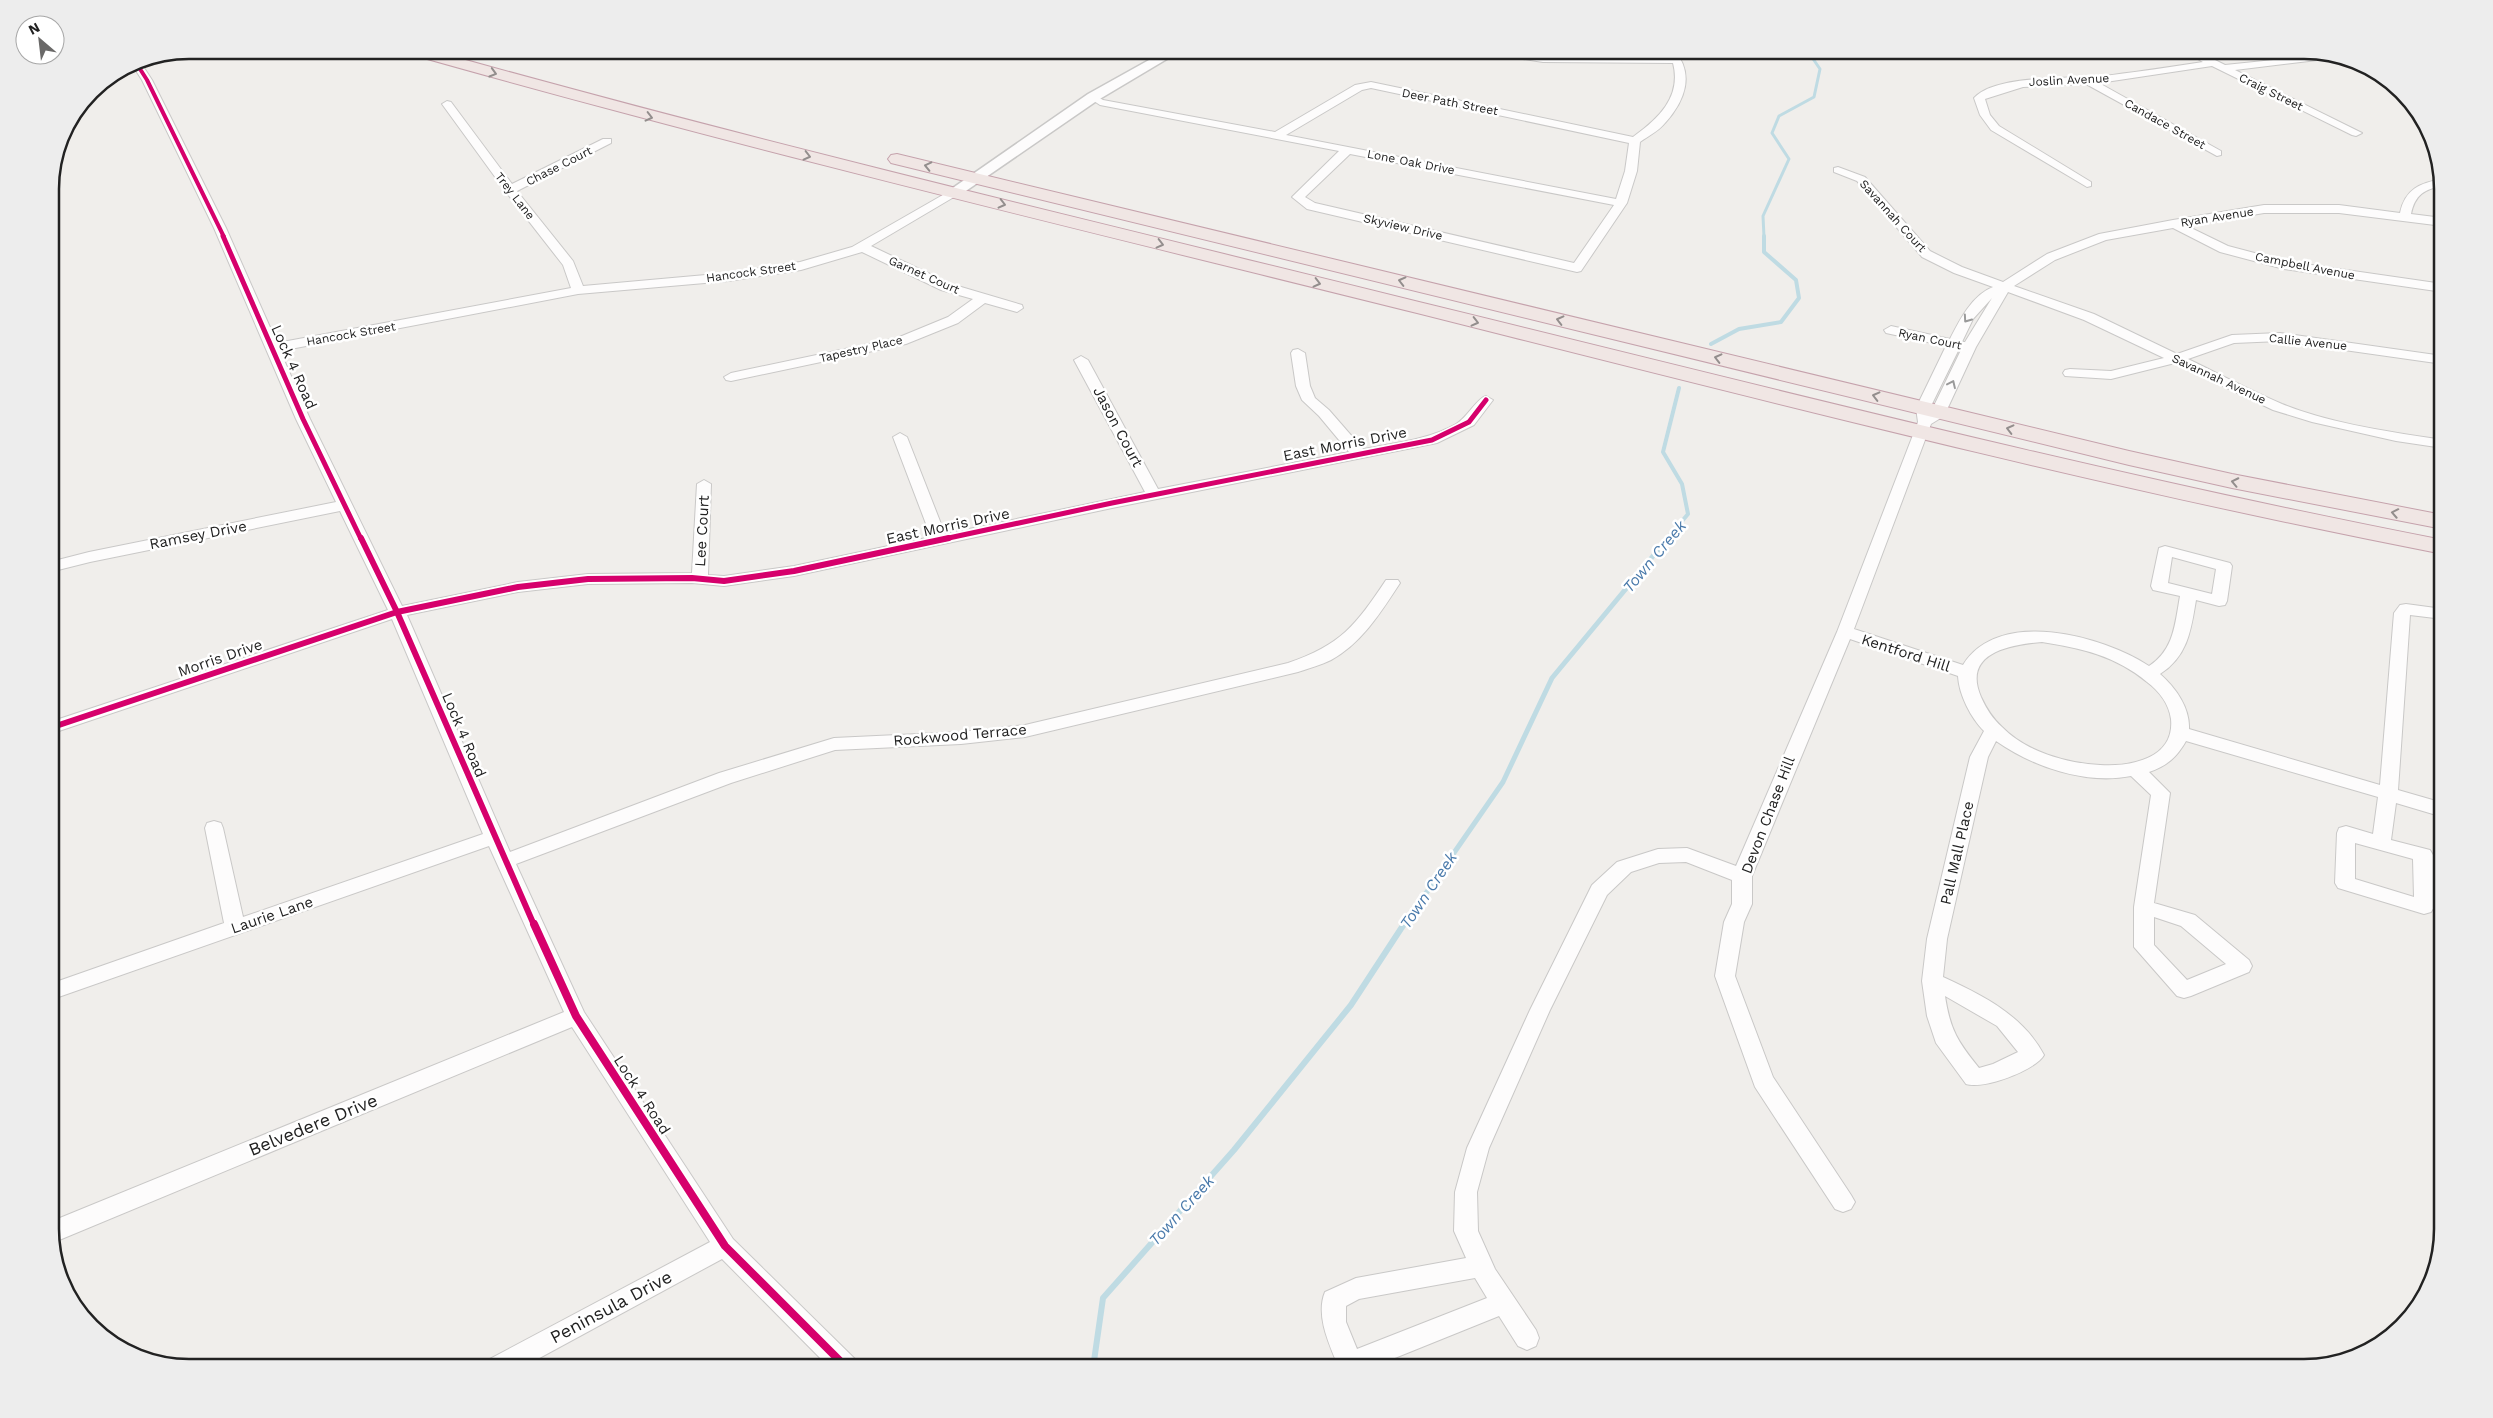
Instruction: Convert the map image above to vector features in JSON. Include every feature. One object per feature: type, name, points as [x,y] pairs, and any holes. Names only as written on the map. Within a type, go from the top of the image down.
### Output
[{"type":"highway","points":[[444,59],[641,115],[955,192],[1927,419],[2434,520]]},
{"type":"highway","points":[[505,59],[636,94]]},
{"type":"highway","points":[[885,156],[975,177],[1927,419],[2211,502],[2434,545]]},
{"type":"street","name":"Hancock Street","points":[[272,348],[578,290],[728,277],[801,266],[862,247],[955,192],[1093,97],[1160,59]]},
{"type":"street","points":[[1542,59],[1677,60],[1682,77],[1672,106],[1661,122],[1635,141],[1631,171],[1621,203]]},
{"type":"street","name":"Craig Street","points":[[2204,59],[2356,133]]},
{"type":"street","name":"Joslin Avenue","points":[[2087,184],[1995,128],[1985,115],[1979,98],[2017,84],[2051,80],[2087,80],[2140,76],[2218,66],[2304,59]]},
{"type":"street","name":"Lock 4 Road","points":[[140,69],[220,228],[303,419],[397,612],[494,837],[576,1016],[725,1246],[838,1359]]},
{"type":"street","name":"Candace Street","points":[[2087,80],[2217,153]]},
{"type":"street","name":"Deer Path Street","points":[[1276,136],[1359,87],[1371,85],[1635,141]]},
{"type":"street","name":"Lone Oak Drive","points":[[1093,97],[1100,102],[1190,121],[1200,121],[1348,149],[1621,203]]},
{"type":"street","name":"Trey Lane","points":[[447,104],[510,190],[569,264],[578,290]]},
{"type":"street","name":"Chase Court","points":[[510,190],[607,142]]},
{"type":"street","name":"Skyview Drive","points":[[1348,149],[1298,197],[1311,206],[1577,268],[1621,203]]},
{"type":"street","name":"Savannah Court","points":[[1838,170],[1861,178],[1926,254],[1958,270],[2003,287]]},
{"type":"street","points":[[2405,217],[2408,199],[2415,190],[2434,183]]},
{"type":"street","name":"Ryan Avenue","points":[[1927,419],[1953,344],[1967,318],[1991,292],[2003,287],[2051,257],[2103,237],[2264,209],[2339,209],[2434,221]]},
{"type":"street","name":"Campbell Avenue","points":[[2174,224],[2224,249],[2284,265],[2434,287]]},
{"type":"street","name":"Garnet Court","points":[[862,247],[946,287],[1018,308]]},
{"type":"street","points":[[1927,419],[1992,308],[2002,296],[2003,287]]},
{"type":"street","name":"Savannah Avenue","points":[[2003,287],[2089,317],[2278,407],[2317,419],[2396,437],[2434,443]]},
{"type":"street","name":"Tapestry Place","points":[[731,377],[901,340],[953,320],[982,299]]},
{"type":"street","name":"Ryan Court","points":[[1891,330],[1969,347]]},
{"type":"street","name":"Callie Avenue","points":[[2070,373],[2111,375],[2176,359],[2232,339],[2280,337],[2434,359]]},
{"type":"street","points":[[1298,353],[1303,386],[1309,400],[1324,413],[1359,454]]},
{"type":"street","name":"Jason Court","points":[[1081,360],[1154,495]]},
{"type":"street","name":"East Morris Drive","points":[[397,612],[518,587],[588,579],[700,579],[724,581],[794,571],[1154,495],[1432,440],[1461,428],[1476,418],[1486,400]]},
{"type":"street","name":"Devon Chase Hill","points":[[1842,1202],[1764,1081],[1725,976],[1734,922],[1742,904],[1742,876],[1793,751],[1845,632],[1927,419]]},
{"type":"street","points":[[900,437],[940,540]]},
{"type":"street","name":"Lee Court","points":[[700,579],[704,484]]},
{"type":"street","name":"Ramsey Drive","points":[[59,565],[346,505]]},
{"type":"street","name":"Rockwood Terrace","points":[[505,861],[725,778],[834,744],[961,738],[1025,731],[1292,668],[1325,656],[1344,644],[1364,626],[1392,583]]},
{"type":"street","points":[[2149,674],[2165,665],[2178,648],[2190,594]]},
{"type":"street","points":[[2381,844],[2388,794],[2402,613],[2406,609],[2434,613]]},
{"type":"street","name":"Morris Drive","points":[[59,725],[397,612]]},
{"type":"street","name":"Kentford Hill","points":[[1845,632],[1968,673]]},
{"type":"street","points":[[2042,637],[2080,642],[2103,649],[2124,658],[2149,674],[2174,701],[2181,720],[2181,733],[2174,749],[2161,760],[2134,769],[2112,772],[2070,767],[2025,751],[2005,739],[1982,718],[1967,682],[1972,663],[1982,653],[2004,642],[2042,637]]},
{"type":"street","name":"Pall Mall Place","points":[[1932,981],[1968,998],[2004,1020],[2033,1055],[1998,1072],[1974,1078],[1947,1042],[1937,1016],[1932,981],[1937,939],[1979,757],[1994,729]]},
{"type":"street","points":[[2181,733],[2434,807]]},
{"type":"street","points":[[2134,769],[2161,793],[2144,906],[2144,947],[2184,990],[2242,966],[2188,920],[2144,906]]},
{"type":"street","points":[[214,828],[235,928]]},
{"type":"street","points":[[2346,833],[2381,844],[2423,855],[2424,907],[2345,883],[2346,833]]},
{"type":"street","name":"Laurie Lane","points":[[59,989],[494,837]]},
{"type":"street","points":[[1527,1338],[1481,1266],[1466,1231],[1466,1192],[1478,1148],[1540,1010],[1599,890],[1624,867],[1658,856],[1687,855],[1742,876]]},
{"type":"street","name":"Belvedere Drive","points":[[59,1229],[576,1016]]},
{"type":"street","name":"Peninsula Drive","points":[[514,1359],[725,1246]]},
{"type":"street","points":[[1348,1359],[1334,1322],[1334,1300],[1356,1289],[1481,1266]]},
{"type":"street","points":[[1368,1359],[1504,1302]]},
{"type":"waterway","name":"Town Creek","points":[[1764,237],[1763,216],[1789,159],[1772,133],[1779,116],[1814,97],[1820,69],[1813,59]]},
{"type":"waterway","name":"Town Creek","points":[[1711,344],[1739,329],[1781,322],[1799,298],[1796,280],[1764,252],[1764,237]]},
{"type":"waterway","name":"Town Creek","points":[[1667,539],[1688,514],[1682,484],[1663,452],[1679,388]]},
{"type":"waterway","name":"Town Creek","points":[[1404,925],[1503,782],[1552,678],[1668,538]]},
{"type":"waterway","name":"Town Creek","points":[[1094,1359],[1103,1298],[1234,1150],[1351,1005],[1404,924]]},
{"type":"cycle path","points":[[140,69],[220,228],[303,419],[397,612],[494,837],[576,1016],[725,1246],[838,1359]]},
{"type":"cycle path","points":[[59,725],[397,612],[518,587],[588,579],[692,578],[724,581],[794,571],[1112,503],[1432,440],[1464,426],[1475,416],[1486,400]]}]
